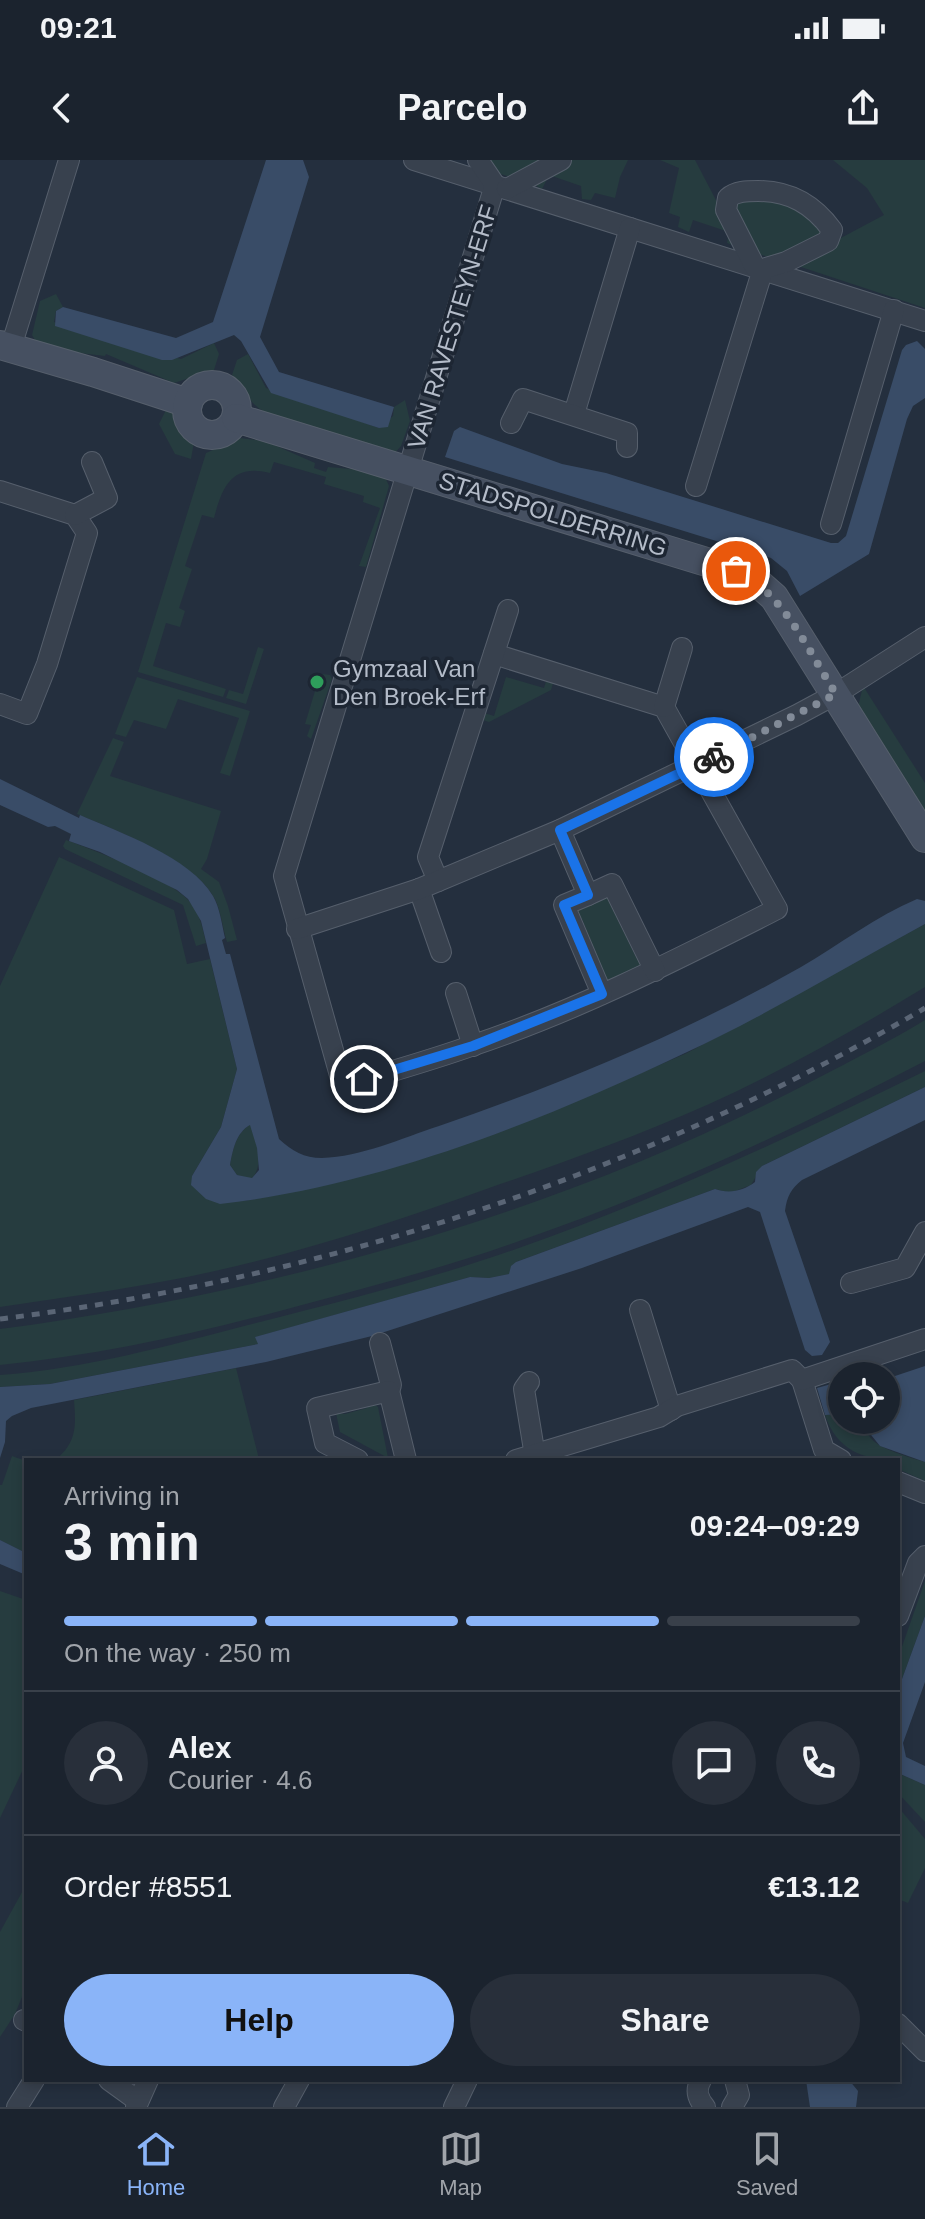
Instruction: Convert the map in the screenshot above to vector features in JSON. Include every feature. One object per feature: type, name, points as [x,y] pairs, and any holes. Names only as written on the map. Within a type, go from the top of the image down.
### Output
[{"type":"street","points":[[6,346],[69,160]]},
{"type":"street","name":"VAN RAVESTEYN-ERF","points":[[414,160],[925,321]]},
{"type":"street","name":"VAN RAVESTEYN-ERF","points":[[478,160],[501,187]]},
{"type":"street","name":"VAN RAVESTEYN-ERF","points":[[473,1046],[343,1086],[284,876],[408,470],[501,187],[561,160]]},
{"type":"street","points":[[696,486],[759,268],[726,210],[728,198],[733,193],[773,191],[791,195],[822,216],[832,230],[828,241],[786,262],[759,268]]},
{"type":"street","points":[[574,414],[630,228]]},
{"type":"street","points":[[831,524],[894,310]]},
{"type":"street","name":"STADSPOLDERRING","points":[[6,346],[188,403],[203,387],[218,386],[234,398],[236,418],[750,576],[774,597],[925,838]]},
{"type":"street","points":[[511,423],[523,399],[627,433],[627,447]]},
{"type":"street","points":[[75,515],[107,498],[92,462]]},
{"type":"street","points":[[0,491],[75,515],[87,533],[47,664],[27,714],[0,704]]},
{"type":"street","points":[[441,952],[429,885],[428,857],[508,610]]},
{"type":"street","points":[[297,929],[429,885],[560,830],[836,694],[925,637]]},
{"type":"street","points":[[664,707],[682,648]]},
{"type":"street","points":[[456,993],[473,1046],[655,971],[777,909],[664,707],[494,654]]},
{"type":"street","points":[[560,830],[588,895]]},
{"type":"street","points":[[602,994],[564,905],[612,884],[655,971]]},
{"type":"street","points":[[851,1283],[905,1268],[925,1232]]},
{"type":"street","points":[[640,1310],[671,1410]]},
{"type":"street","points":[[802,1380],[925,1339]]},
{"type":"street","points":[[380,1343],[406,1458]]},
{"type":"street","points":[[529,1382],[524,1389],[526,1458],[579,1452],[677,1406],[792,1370],[802,1380],[824,1450],[833,1458]]},
{"type":"street","points":[[354,1458],[325,1443],[317,1408],[389,1391]]},
{"type":"street","points":[[900,1483],[925,1493]]},
{"type":"street","points":[[900,1611],[918,1563],[925,1556]]},
{"type":"street","points":[[900,2025],[921,2039]]},
{"type":"street","points":[[17,2107],[33,2082]]},
{"type":"street","points":[[111,2082],[137,2104],[147,2082]]},
{"type":"street","points":[[284,2107],[298,2082]]},
{"type":"street","points":[[454,2107],[466,2082]]},
{"type":"street","points":[[700,2082],[698,2099],[705,2107]]},
{"type":"street","points":[[732,2107],[739,2095],[736,2082]]},
{"type":"green space","points":[[483,160],[553,160],[516,179],[488,170]]},
{"type":"green space","points":[[569,160],[628,160],[615,198],[595,193],[591,200],[582,199],[581,186],[549,175],[542,189],[527,181]]},
{"type":"green space","points":[[660,160],[695,160],[741,248],[727,243],[729,232],[693,220],[689,232],[678,227],[680,217],[669,213],[679,168]]},
{"type":"green space","points":[[833,160],[925,160],[925,308],[792,264],[884,215],[867,188]]},
{"type":"green space","points":[[782,199],[827,230],[780,261],[753,252],[731,203],[734,200]]},
{"type":"green space","points":[[56,294],[63,307],[56,311],[54,322],[181,359],[214,343],[219,354],[214,370],[174,383],[106,354],[63,351],[36,342],[32,335],[40,301]]},
{"type":"green space","points":[[248,354],[266,388],[379,428],[393,416],[394,407],[405,400],[410,421],[401,446],[392,456],[264,416],[265,412],[251,400],[232,375],[237,360]]},
{"type":"green space","points":[[167,408],[176,415],[194,442],[191,459],[175,454],[159,424]]},
{"type":"green space","points":[[240,438],[265,441],[315,463],[314,468],[326,472],[328,467],[364,470],[385,477],[389,486],[366,567],[359,566],[380,508],[363,502],[364,496],[324,484],[326,477],[274,462],[270,473],[246,471],[231,480],[221,496],[214,518],[202,515],[185,566],[192,569],[179,608],[185,611],[180,627],[166,623],[153,666],[226,689],[223,697],[138,672],[206,453]]},
{"type":"green space","points":[[258,647],[264,649],[246,704],[226,698],[229,690],[243,694]]},
{"type":"green space","points":[[323,674],[330,675],[332,679],[311,739],[307,736],[311,725],[305,724]]},
{"type":"green space","points":[[137,677],[250,711],[230,776],[220,773],[239,718],[178,699],[166,729],[134,720],[126,737],[115,734]]},
{"type":"green space","points":[[506,677],[544,688],[547,678],[554,680],[551,690],[489,722],[480,719],[481,712],[494,716]]},
{"type":"green space","points":[[863,686],[925,783],[925,813],[858,707]]},
{"type":"green space","points":[[113,738],[124,742],[110,776],[221,811],[207,859],[201,869],[219,882],[237,940],[227,942],[215,899],[191,872],[154,848],[77,814]]},
{"type":"green space","points":[[66,840],[132,867],[181,894],[196,912],[206,943],[196,946],[183,905],[65,849]]},
{"type":"green space","points":[[59,857],[174,910],[187,964],[210,959],[237,1069],[221,1127],[192,1176],[244,1201],[335,1183],[444,1151],[569,1104],[687,1053],[925,924],[925,987],[818,1049],[707,1105],[601,1148],[424,1211],[320,1244],[215,1271],[135,1287],[0,1307],[0,986]]},
{"type":"green space","points":[[608,894],[637,959],[640,958],[646,967],[608,985],[575,907]]},
{"type":"green space","points":[[925,1020],[925,1061],[727,1158],[574,1221],[440,1267],[227,1324],[114,1349],[0,1365],[0,1329],[212,1293],[420,1240],[522,1206],[722,1126]]},
{"type":"green space","points":[[925,1071],[925,1087],[762,1166],[751,1185],[730,1193],[715,1189],[516,1262],[510,1274],[489,1278],[470,1277],[256,1337],[259,1344],[50,1384],[0,1387],[0,1375],[63,1368],[156,1348],[383,1290],[516,1249],[620,1210],[723,1166]]},
{"type":"green space","points":[[251,1124],[259,1159],[252,1179],[237,1175],[230,1165],[239,1137]]},
{"type":"green space","points":[[236,1368],[259,1458],[57,1458],[68,1447],[74,1433],[74,1400]]},
{"type":"green space","points":[[371,1402],[378,1407],[388,1458],[340,1432],[336,1413],[345,1414],[367,1408]]},
{"type":"green space","points":[[834,1434],[868,1434],[880,1446],[925,1462],[925,1481],[900,1470],[900,1458],[862,1455],[852,1451]]},
{"type":"green space","points":[[12,1456],[24,1460],[24,1552],[0,1540],[2,1485]]},
{"type":"green space","points":[[925,1581],[925,1616],[900,1685],[900,1652]]},
{"type":"green space","points":[[0,1591],[24,1599],[24,1767],[0,1818]]},
{"type":"green space","points":[[900,1774],[925,1785],[925,1822],[900,1795]]},
{"type":"green space","points":[[900,1809],[925,1839],[925,1868],[908,1903],[900,1900]]},
{"type":"green space","points":[[24,1889],[24,1992],[15,2014],[0,2037],[0,1932]]},
{"type":"water","points":[[266,160],[303,160],[309,177],[260,337],[279,372],[394,407],[388,427],[379,428],[271,393],[241,341],[234,335],[172,360],[162,360],[55,326],[56,311],[63,307],[176,338],[213,322]]},
{"type":"water","points":[[917,341],[925,349],[925,398],[913,406],[907,419],[869,554],[800,596],[787,571],[771,558],[445,457],[454,431],[460,427],[562,464],[606,473],[838,543],[846,536],[902,350]]},
{"type":"water","points":[[0,779],[79,818],[80,815],[134,838],[172,858],[202,882],[213,896],[219,911],[225,938],[222,940],[226,954],[230,954],[279,1139],[299,1153],[316,1158],[337,1157],[381,1146],[624,1055],[758,991],[917,899],[925,901],[925,924],[716,1038],[517,1126],[399,1166],[340,1182],[220,1204],[206,1199],[191,1185],[192,1176],[221,1127],[237,1069],[201,921],[188,899],[177,890],[100,852],[69,841],[71,834],[55,826],[48,827],[0,805]],"holes":[[[250,1125],[259,1170],[252,1178],[237,1175],[230,1165],[232,1153],[238,1137]]]},
{"type":"water","points":[[925,1087],[925,1120],[802,1180],[788,1197],[785,1211],[830,1342],[822,1355],[812,1356],[805,1350],[760,1212],[748,1207],[582,1268],[372,1336],[266,1362],[31,1408],[6,1421],[0,1458],[0,1387],[50,1384],[258,1344],[255,1337],[470,1277],[489,1278],[509,1274],[516,1262],[715,1189],[736,1191],[746,1188],[755,1182],[756,1172],[762,1166]]},
{"type":"water","points":[[925,1366],[925,1462],[880,1446],[870,1434],[900,1434],[900,1374]]},
{"type":"water","points":[[828,1385],[828,1415],[825,1415],[817,1388]]},
{"type":"water","points":[[0,1540],[24,1552],[24,1574],[0,1564]]},
{"type":"water","points":[[925,1616],[925,1682],[903,1743],[906,1757],[925,1766],[925,1785],[900,1774],[900,1685]]},
{"type":"water","points":[[806,2082],[851,2082],[858,2091],[856,2107],[810,2107]]},
{"type":"railway","points":[[0,1319],[121,1301],[242,1276],[361,1246],[478,1210],[594,1169],[707,1121],[817,1067],[925,1008]]},
{"type":"way so far","points":[[714,757],[836,694],[774,597],[750,576],[736,571]]},
{"type":"place","name":"Gymzaal Van Den Broek-Erf","points":[[317,682]]},
{"type":"route","points":[[364,1079],[473,1046],[602,994],[564,905],[588,895],[560,830],[714,757]]}]
